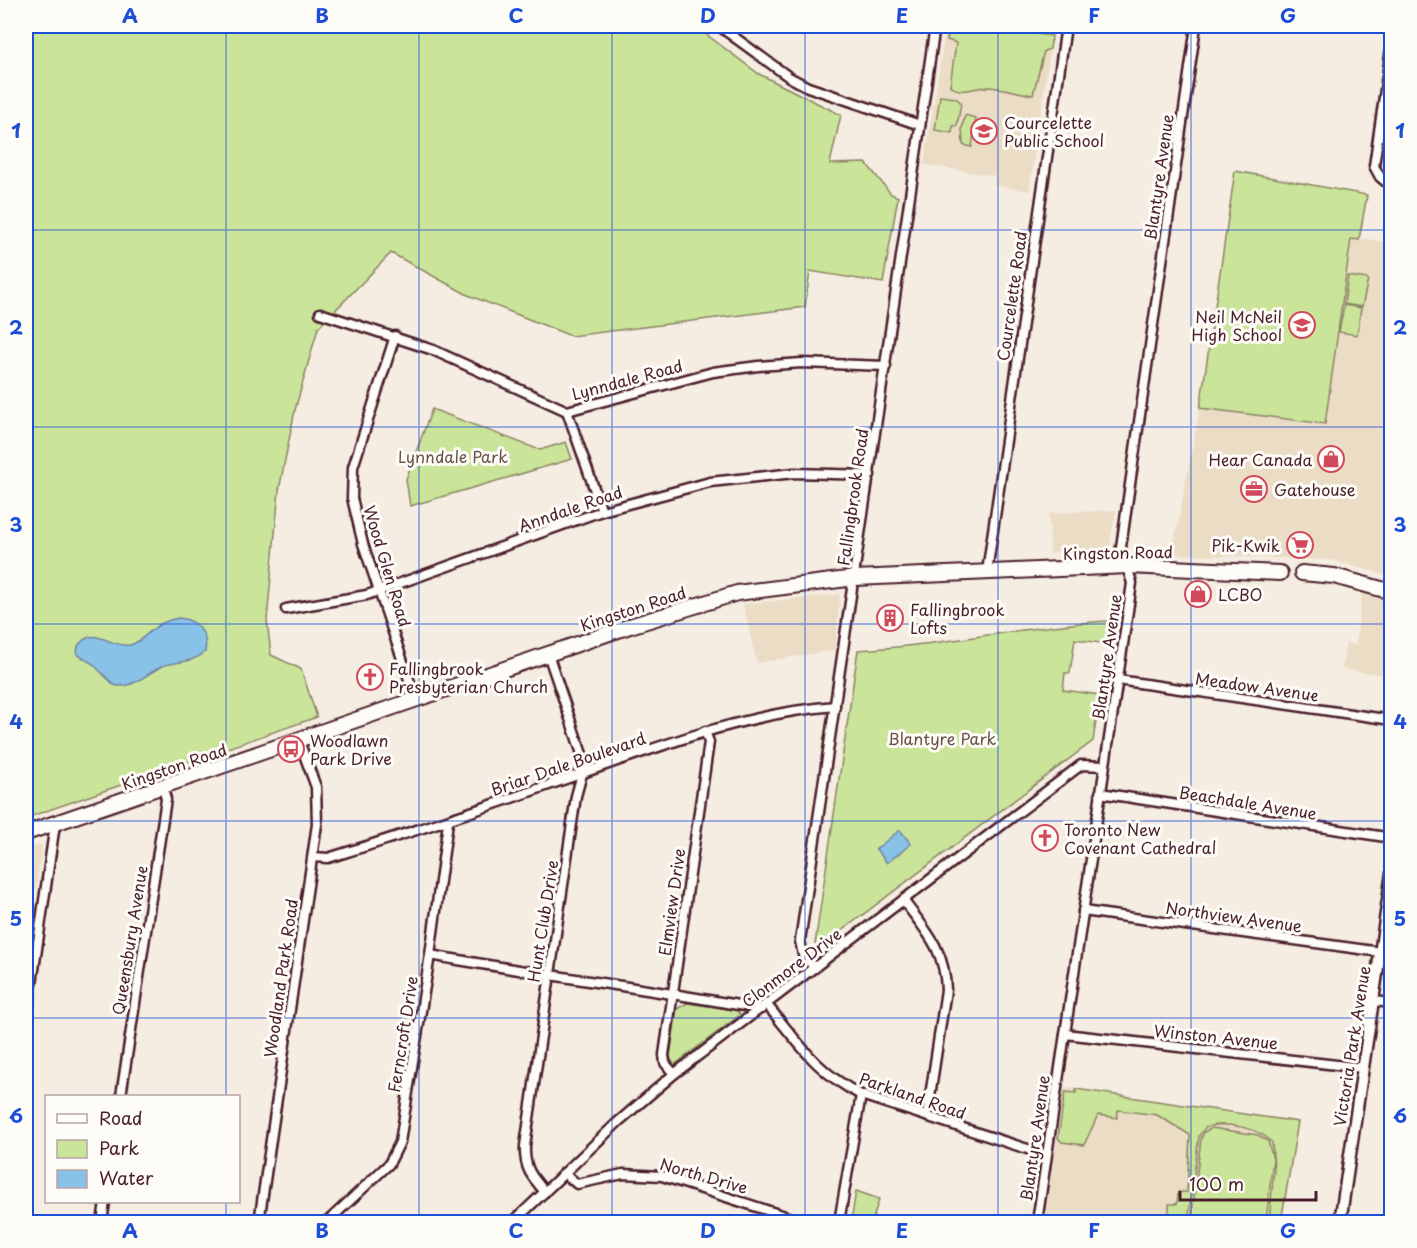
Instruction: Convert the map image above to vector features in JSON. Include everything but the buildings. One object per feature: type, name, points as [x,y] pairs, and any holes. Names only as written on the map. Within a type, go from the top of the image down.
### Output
[{"type":"main road","name":"Kingston Road","points":[[26,833],[163,788],[548,654],[737,593],[855,578],[1128,566],[1280,573]]},
{"type":"main road","points":[[1302,573],[1334,576],[1392,592]]},
{"type":"street","points":[[719,26],[789,77],[808,87],[920,125]]},
{"type":"street","name":"Fallingbrook Road","points":[[815,968],[803,955],[800,941],[935,26]]},
{"type":"street","name":"Courcelette Road","points":[[987,572],[1066,26]]},
{"type":"street","name":"Blantyre Avenue","points":[[1037,1222],[1132,583],[1121,547],[1196,26]]},
{"type":"street","points":[[1392,41],[1374,166],[1380,177],[1392,187]]},
{"type":"street","name":"Lynndale Road","points":[[320,313],[395,336],[518,386],[567,411],[713,372],[746,367],[802,363],[886,366]]},
{"type":"street","name":"Wood Glen Road","points":[[395,336],[353,467],[352,498],[379,591],[416,700]]},
{"type":"street","points":[[567,411],[602,511]]},
{"type":"street","name":"Anndale Road","points":[[286,609],[379,591],[602,511],[710,482],[794,473],[870,475]]},
{"type":"street","name":"Hunt Club Drive","points":[[545,1192],[529,1175],[524,1164],[576,796],[585,763],[548,654]]},
{"type":"street","name":"Meadow Avenue","points":[[1118,680],[1392,720]]},
{"type":"street","name":"Briar Dale Boulevard","points":[[313,857],[328,858],[448,822],[705,731],[758,718],[835,706]]},
{"type":"street","name":"Elmview Drive","points":[[674,1074],[664,1057],[710,742],[705,731]]},
{"type":"street","name":"Woodland Park Road","points":[[259,1222],[317,824],[316,787],[299,741]]},
{"type":"street","name":"Clonmore Drive","points":[[513,1222],[674,1074],[1082,765],[1104,766]]},
{"type":"street","name":"Queensbury Avenue","points":[[121,1095],[166,799],[163,788]]},
{"type":"street","name":"Beachdale Avenue","points":[[1100,793],[1392,838]]},
{"type":"street","name":"Ferncroft Drive","points":[[327,1222],[390,1164],[400,1142],[430,955],[448,822]]},
{"type":"street","points":[[26,1025],[55,824]]},
{"type":"street","name":"Victoria Park Avenue","points":[[1340,1222],[1392,873]]},
{"type":"street","points":[[903,900],[933,941],[945,970],[946,990],[927,1116]]},
{"type":"street","name":"Northview Avenue","points":[[1083,911],[1381,952]]},
{"type":"street","points":[[430,955],[549,976],[764,1007]]},
{"type":"street","points":[[1374,1001],[1392,1003]]},
{"type":"street","name":"Parkland Road","points":[[764,1007],[820,1070],[861,1095],[1046,1155]]},
{"type":"street","name":"Winston Avenue","points":[[1065,1034],[1363,1068]]},
{"type":"street","points":[[839,1222],[861,1095]]},
{"type":"street","name":"North Drive","points":[[564,1173],[577,1184],[623,1174],[662,1176],[803,1222]]},
{"type":"street","points":[[102,1222],[105,1203]]},
{"type":"shaded area","name":"Courcelette Public School","points":[[946,26],[981,26],[1052,36],[1029,191],[994,185],[995,176],[924,165]]},
{"type":"shaded area","points":[[1235,171],[1367,195],[1360,238],[1391,243],[1391,577],[1333,560],[1172,554],[1200,408]]},
{"type":"shaded area","points":[[1116,510],[1109,549],[1050,553],[1049,513]]},
{"type":"shaded area","points":[[1362,592],[1391,601],[1391,676],[1342,669],[1346,643],[1356,645]]},
{"type":"shaded area","points":[[840,594],[835,650],[757,663],[743,604]]},
{"type":"shaded area","points":[[42,844],[36,890],[26,893],[26,850]]},
{"type":"shaded area","points":[[1065,1087],[1298,1122],[1281,1222],[1044,1222]]},
{"type":"green space","points":[[26,26],[695,26],[759,74],[841,115],[830,164],[866,163],[891,194],[898,197],[883,283],[810,271],[805,307],[571,336],[468,295],[391,253],[318,328],[295,410],[279,490],[267,620],[271,655],[301,669],[317,717],[26,818]]},
{"type":"green space","points":[[950,26],[981,26],[1052,36],[1050,49],[1044,51],[1033,95],[992,87],[959,90],[950,86],[956,43],[947,40]]},
{"type":"green space","points":[[940,96],[956,98],[961,103],[957,126],[953,126],[952,133],[935,130]]},
{"type":"green space","points":[[965,115],[976,118],[972,147],[963,145],[962,128]]},
{"type":"green space","name":"Neil McNeil High School","points":[[1235,171],[1367,195],[1359,240],[1351,239],[1325,424],[1200,408]]},
{"type":"green space","points":[[1348,276],[1368,279],[1362,307],[1344,304]]},
{"type":"green space","points":[[1344,305],[1361,308],[1357,335],[1339,332]]},
{"type":"green space","name":"Lynndale Park","points":[[432,409],[540,450],[566,442],[572,459],[410,506],[406,479]]},
{"type":"green space","name":"Blantyre Park","points":[[1111,621],[1107,644],[1075,639],[1070,673],[1065,673],[1063,690],[1100,695],[1093,741],[820,947],[815,944],[858,650]]},
{"type":"green space","points":[[687,1003],[737,1010],[740,1015],[674,1065],[670,1057],[677,1009]]},
{"type":"green space","points":[[1076,1089],[1298,1122],[1281,1222],[1269,1222],[1274,1169],[1272,1143],[1259,1133],[1241,1127],[1221,1125],[1205,1128],[1199,1136],[1188,1222],[1160,1222],[1161,1216],[1169,1216],[1169,1204],[1177,1204],[1178,1192],[1187,1192],[1190,1135],[1157,1115],[1118,1110],[1117,1118],[1098,1115],[1084,1145],[1062,1142],[1058,1138],[1065,1092],[1076,1093]]},
{"type":"green space","points":[[1212,1128],[1258,1135],[1268,1141],[1273,1159],[1266,1222],[1191,1222],[1201,1139],[1204,1132]]},
{"type":"green space","points":[[856,1191],[879,1199],[872,1222],[851,1222]]},
{"type":"water","points":[[179,618],[191,621],[200,629],[205,639],[205,652],[191,660],[165,665],[134,683],[114,685],[93,664],[77,654],[78,646],[90,637],[130,645],[162,623]]},
{"type":"water","points":[[900,830],[911,844],[887,863],[876,849]]},
{"type":"place","name":"Courcelette Public School","points":[[984,131]]},
{"type":"place","name":"Neil McNeil High School","points":[[1302,325]]},
{"type":"place","name":"Hear Canada","points":[[1331,459]]},
{"type":"place","name":"Gatehouse","points":[[1254,489]]},
{"type":"place","name":"Pik-Kwik","points":[[1300,545]]},
{"type":"place","name":"LCBO","points":[[1198,594]]},
{"type":"place","name":"Fallingbrook Lofts","points":[[890,618]]},
{"type":"place","name":"Fallingbrook Presbyterian Church","points":[[370,677]]},
{"type":"place","name":"Woodlawn Park Drive","points":[[291,749]]},
{"type":"place","name":"Toronto New Covenant Cathedral","points":[[1045,838]]}]
